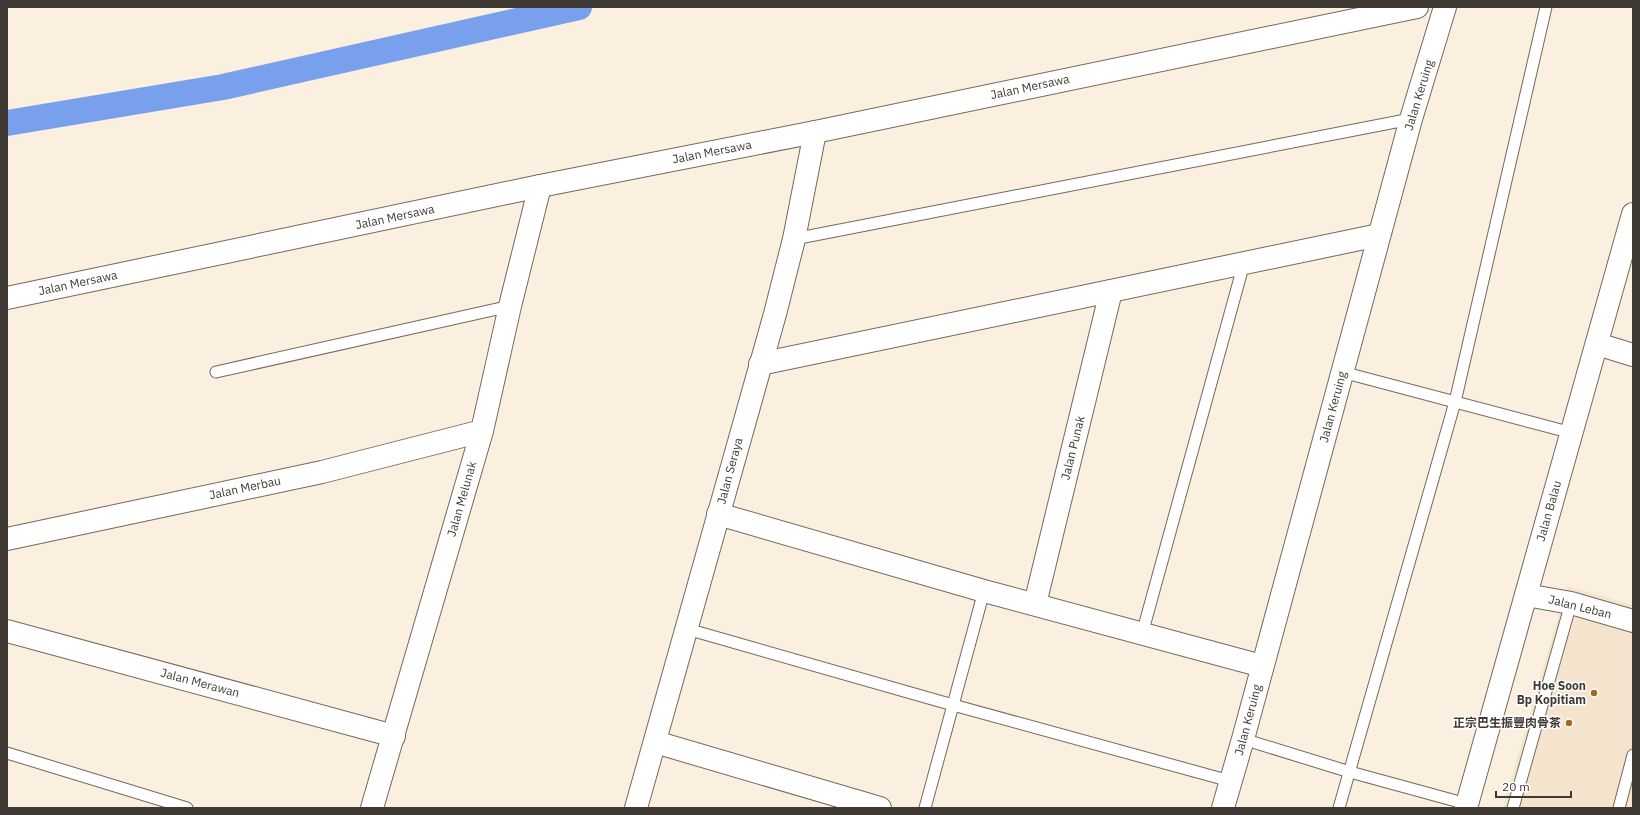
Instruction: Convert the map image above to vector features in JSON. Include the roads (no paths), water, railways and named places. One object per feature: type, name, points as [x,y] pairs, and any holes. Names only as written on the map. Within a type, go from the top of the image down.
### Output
[{"type":"street","name":"Jalan Mersawa","points":[[7,298],[540,186],[815,132],[1417,7]]},
{"type":"street","name":"Jalan Keruing","points":[[1223,808],[1411,119],[1445,7]]},
{"type":"street","name":"Jalan Seraya","points":[[636,808],[775,314],[794,239],[815,132]]},
{"type":"street","name":"Jalan Melunak","points":[[372,808],[482,431],[510,306],[540,186]]},
{"type":"street","name":"Jalan Balau","points":[[1467,806],[1633,214]]},
{"type":"street","points":[[760,364],[1379,235]]},
{"type":"street","name":"Jalan Punak","points":[[1035,604],[1111,291]]},
{"type":"street","points":[[1596,344],[1633,355]]},
{"type":"street","name":"Jalan Merbau","points":[[7,539],[322,472],[482,431]]},
{"type":"street","points":[[718,514],[984,591],[1262,666]]},
{"type":"street","name":"Jalan Leban","points":[[1526,595],[1571,603],[1633,621]]},
{"type":"street","name":"Jalan Merawan","points":[[7,631],[394,736]]},
{"type":"street","points":[[655,742],[880,808]]},
{"type":"lane","points":[[1339,808],[1455,402],[1546,7]]},
{"type":"lane","points":[[794,239],[1411,119]]},
{"type":"lane","points":[[1142,634],[1244,263]]},
{"type":"lane","points":[[216,372],[510,306]]},
{"type":"lane","points":[[1342,372],[1572,433]]},
{"type":"lane","points":[[925,808],[984,591]]},
{"type":"lane","points":[[1513,808],[1571,603]]},
{"type":"lane","points":[[687,629],[953,705],[1230,781]]},
{"type":"lane","points":[[1243,739],[1467,806]]},
{"type":"lane","points":[[7,753],[187,808]]},
{"type":"lane","points":[[1619,808],[1633,755]]},
{"type":"waterway","points":[[7,123],[223,87],[579,7]]},
{"type":"place","name":"Hoe Soon Bp Kopitiam","points":[[1594,693]]},
{"type":"place","name":"正宗巴生振豐肉骨茶","points":[[1569,723]]}]
